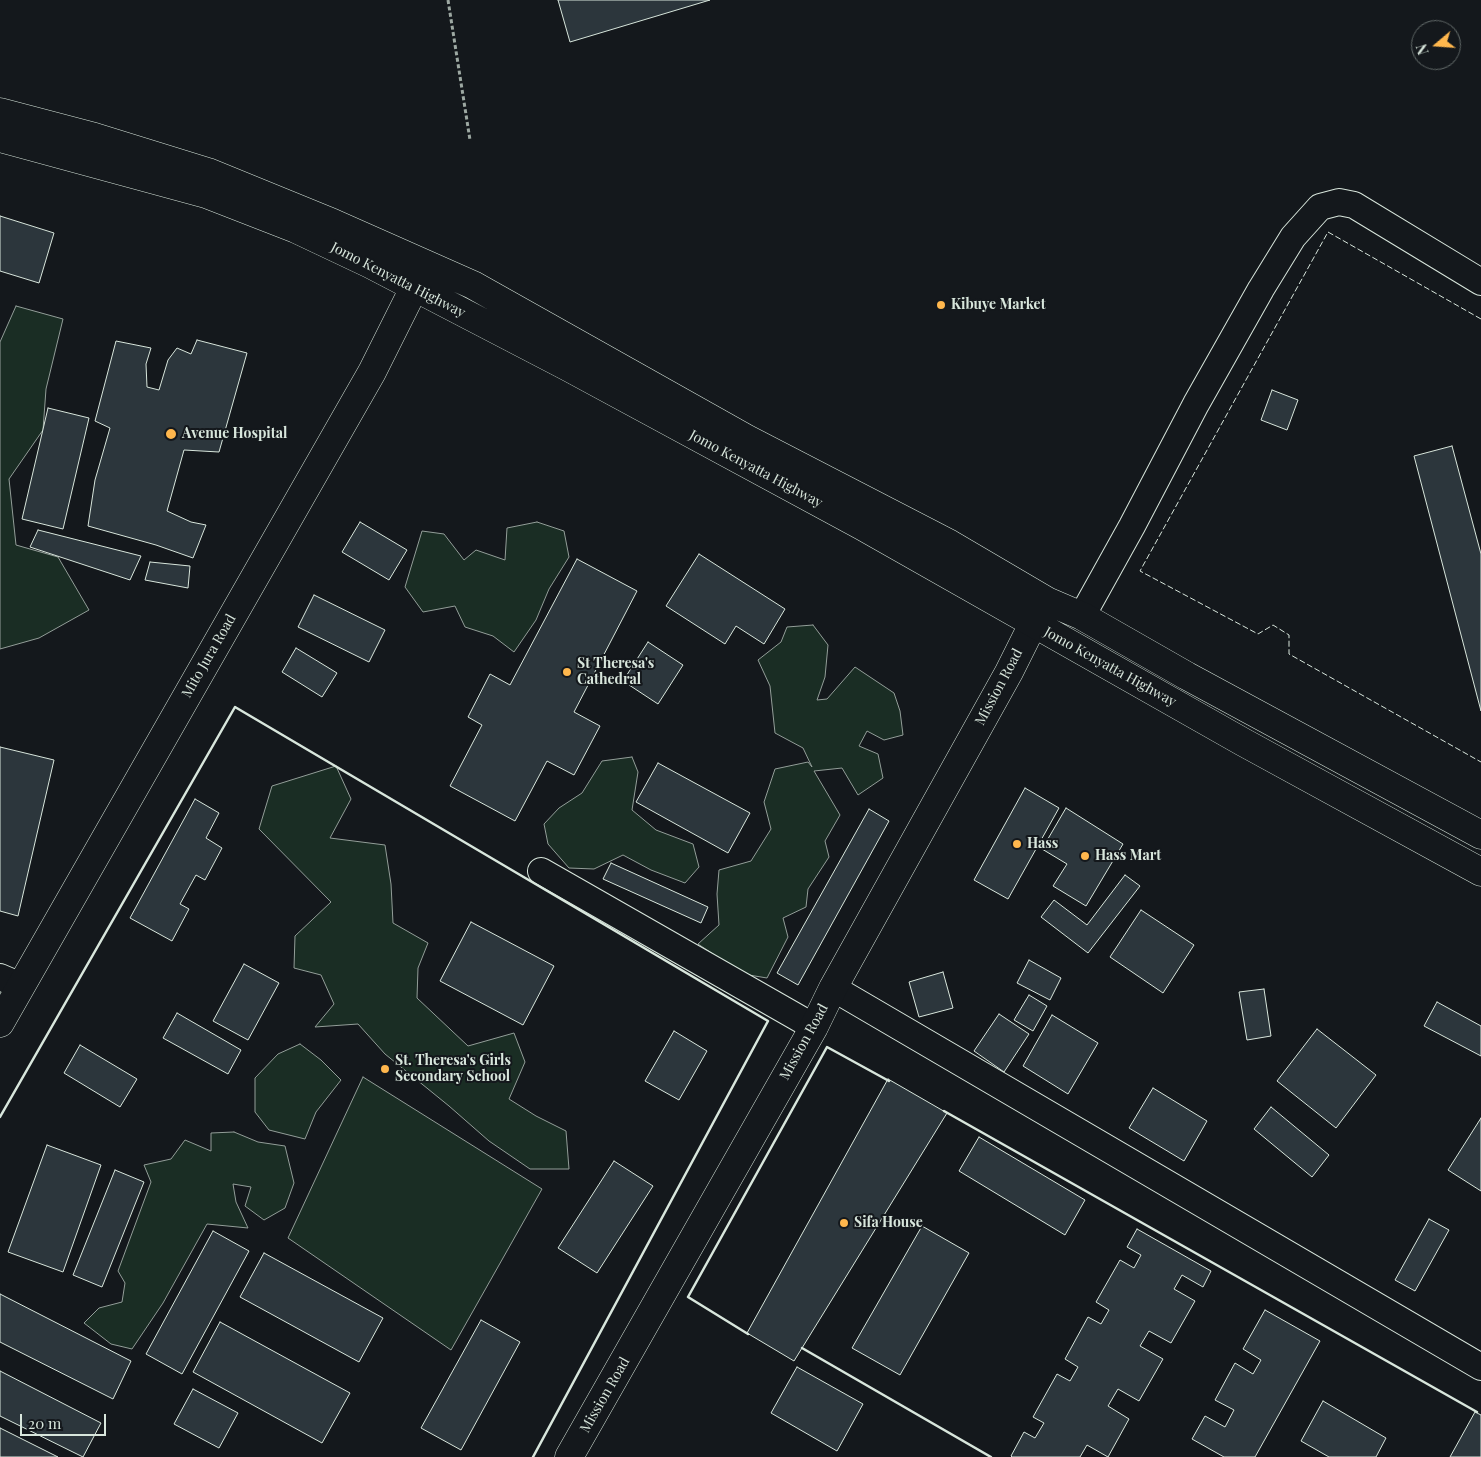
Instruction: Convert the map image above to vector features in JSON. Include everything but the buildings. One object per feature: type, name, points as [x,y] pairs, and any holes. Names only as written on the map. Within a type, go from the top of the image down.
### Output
[{"type":"main road","name":"Jomo Kenyatta Highway","points":[[0,112],[94,137],[208,172],[333,223],[473,285],[747,439],[950,544],[1048,601],[1082,616],[1187,676],[1481,836]]},
{"type":"main road","name":"Jomo Kenyatta Highway","points":[[0,138],[206,194],[296,229],[370,264],[568,367],[853,522],[1481,872]]},
{"type":"main road","name":"Mito Jura Road","points":[[0,1022],[11,982],[372,372],[414,288]]},
{"type":"main road","name":"Mission Road","points":[[570,1457],[814,1027],[833,988],[1033,624]]},
{"type":"street","points":[[1082,616],[1196,404],[1261,289],[1293,237],[1320,207],[1339,202],[1354,205],[1481,282]]},
{"type":"street","points":[[1033,624],[1048,601]]},
{"type":"street","points":[[541,871],[814,1027]]},
{"type":"street","points":[[833,988],[1481,1367]]},
{"type":"path","points":[[448,0],[470,140]]},
{"type":"green space","points":[[16,306],[63,319],[46,389],[43,430],[9,479],[16,545],[58,557],[89,610],[39,638],[0,649],[0,342]]},
{"type":"green space","points":[[537,522],[564,531],[569,557],[549,589],[536,620],[514,652],[493,636],[465,627],[455,606],[423,612],[405,587],[422,531],[444,534],[464,560],[476,550],[505,560],[507,528]]},
{"type":"green space","points":[[813,625],[828,645],[825,677],[817,700],[827,699],[855,667],[894,693],[900,711],[903,735],[884,740],[867,731],[859,746],[878,754],[883,778],[858,795],[842,768],[814,771],[840,815],[825,841],[829,857],[808,889],[806,907],[783,918],[788,937],[767,978],[743,974],[698,944],[719,925],[717,894],[719,870],[751,861],[771,829],[764,802],[775,769],[808,762],[812,767],[803,748],[775,733],[770,686],[758,660],[781,642],[787,627]]},
{"type":"green space","points":[[632,757],[638,772],[632,810],[656,830],[693,844],[699,867],[685,883],[651,870],[623,855],[594,869],[569,868],[548,844],[544,824],[559,808],[582,793],[602,761]]},
{"type":"green space","points":[[336,766],[351,799],[330,838],[385,845],[391,884],[393,923],[428,943],[418,968],[417,998],[468,1046],[514,1033],[525,1062],[509,1099],[536,1116],[566,1131],[569,1169],[530,1169],[489,1141],[385,1054],[358,1024],[315,1027],[334,1004],[321,975],[294,968],[295,936],[331,902],[259,829],[272,786]]},
{"type":"green space","points":[[300,1044],[321,1060],[341,1080],[316,1112],[305,1139],[269,1130],[255,1112],[255,1078],[278,1054]]},
{"type":"green space","points":[[363,1077],[542,1189],[451,1350],[288,1238]]},
{"type":"green space","points":[[234,1132],[258,1142],[285,1146],[294,1183],[285,1208],[264,1220],[245,1206],[251,1187],[233,1184],[236,1202],[248,1228],[207,1224],[163,1303],[132,1349],[111,1344],[84,1323],[99,1308],[122,1302],[125,1283],[118,1271],[151,1182],[144,1165],[171,1159],[185,1140],[211,1151],[211,1133]]},
{"type":"fence","points":[[1481,319],[1328,232],[1140,571],[1258,634],[1273,625],[1289,635],[1289,654],[1481,762]]},
{"type":"wall","points":[[0,1117],[235,707],[768,1021],[533,1457]]},
{"type":"wall","points":[[748,1334],[688,1297],[827,1047],[889,1081]]},
{"type":"wall","points":[[944,1111],[1477,1412]]},
{"type":"wall","points":[[802,1348],[991,1457]]},
{"type":"place","name":"Kibuye Market","points":[[941,305]]},
{"type":"place","name":"Avenue Hospital","points":[[171,434]]},
{"type":"place","name":"St Theresa's Cathedral","points":[[567,672]]},
{"type":"place","name":"Hass","points":[[1017,844]]},
{"type":"place","name":"Hass Mart","points":[[1085,856]]},
{"type":"place","name":"St. Theresa's Girls Secondary School","points":[[385,1069]]},
{"type":"place","name":"Sifa House","points":[[844,1223]]}]
